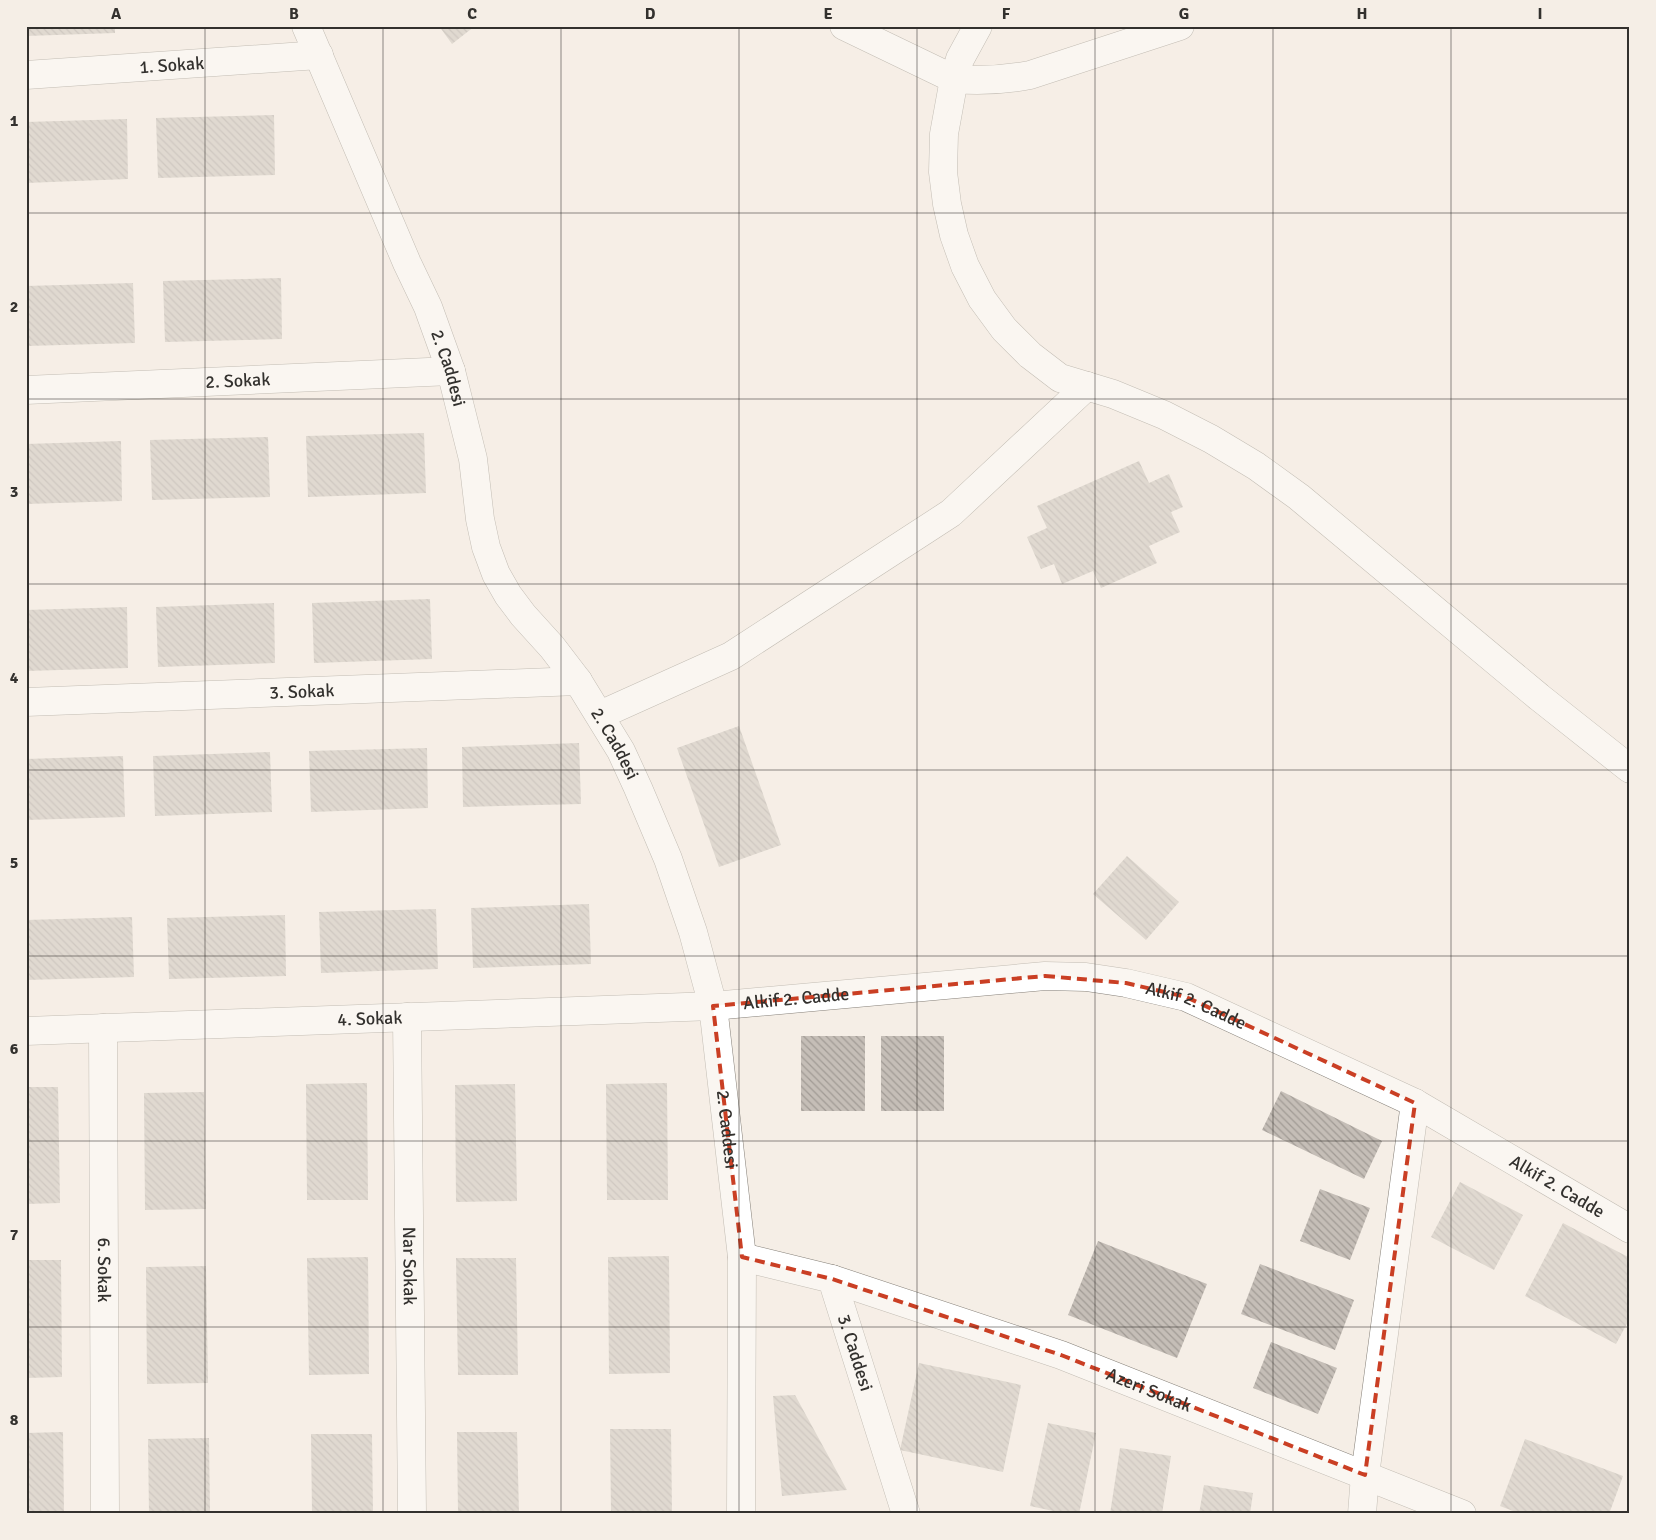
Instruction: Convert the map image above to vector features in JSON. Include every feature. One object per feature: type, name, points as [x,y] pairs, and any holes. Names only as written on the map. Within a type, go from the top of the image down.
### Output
[{"type":"street","name":"2. Caddesi","points":[[306,26],[407,263],[428,307],[451,371],[473,459],[480,519],[486,547],[496,574],[508,595],[578,681],[621,751],[668,859],[693,932],[713,1006],[742,1257],[741,1514]]},
{"type":"street","points":[[844,26],[954,80],[987,81],[1030,75],[1180,26]]},
{"type":"street","points":[[978,26],[960,59],[954,80],[944,134],[943,172],[952,227],[965,266],[982,299],[1004,329],[1030,356],[1060,378],[1113,394],[1164,415],[1211,439],[1256,466],[1298,496],[1540,697],[1630,769]]},
{"type":"street","name":"1. Sokak","points":[[26,75],[319,55]]},
{"type":"street","name":"2. Sokak","points":[[26,390],[451,371]]},
{"type":"street","points":[[600,715],[731,656],[951,513],[1087,386]]},
{"type":"street","name":"3. Sokak","points":[[26,702],[578,681]]},
{"type":"street","name":"Alkif 2. Cadde","points":[[713,1006],[1045,976],[1086,978],[1156,989],[1186,997],[1415,1103],[1630,1229]]},
{"type":"street","name":"4. Sokak","points":[[26,1031],[713,1006]]},
{"type":"street","name":"Nar Sokak","points":[[407,1017],[412,1514]]},
{"type":"street","name":"6. Sokak","points":[[103,1028],[105,1514]]},
{"type":"street","points":[[1362,1514],[1365,1475],[1415,1103]]},
{"type":"street","points":[[742,1257],[832,1279]]},
{"type":"street","name":"Azeri Sokak","points":[[832,1279],[1061,1355],[1462,1514]]},
{"type":"street","name":"3. Caddesi","points":[[832,1279],[906,1514]]},
{"type":"highlighted area","points":[[1045,976],[1126,983],[1186,997],[1415,1103],[1365,1475],[1061,1355],[832,1279],[742,1257],[713,1006]]},
{"type":"building","points":[[26,26],[115,26],[115,33],[26,36]]},
{"type":"building","points":[[439,26],[475,26],[452,44]]},
{"type":"building","points":[[274,115],[275,175],[158,178],[156,118]]},
{"type":"building","points":[[127,119],[128,179],[26,183],[26,122]]},
{"type":"building","points":[[281,278],[282,339],[165,342],[163,281]]},
{"type":"building","points":[[133,283],[135,343],[26,346],[26,286]]},
{"type":"building","points":[[424,433],[426,493],[308,497],[306,436]]},
{"type":"building","points":[[268,437],[270,497],[152,500],[150,440]]},
{"type":"building","points":[[121,441],[122,501],[26,504],[26,444]]},
{"type":"building","points":[[1139,461],[1149,483],[1169,474],[1183,507],[1171,512],[1180,532],[1149,546],[1157,563],[1101,588],[1093,571],[1062,584],[1054,564],[1041,569],[1027,537],[1047,528],[1037,506]]},
{"type":"building","points":[[430,599],[432,659],[314,663],[312,603]]},
{"type":"building","points":[[274,603],[275,663],[158,667],[156,607]]},
{"type":"building","points":[[127,607],[128,668],[26,671],[26,610]]},
{"type":"building","points":[[739,726],[781,845],[719,867],[677,748]]},
{"type":"building","points":[[579,743],[581,804],[463,807],[462,747]]},
{"type":"building","points":[[427,748],[428,808],[311,812],[309,751]]},
{"type":"building","points":[[270,752],[272,812],[155,816],[153,756]]},
{"type":"building","points":[[123,756],[125,817],[26,820],[26,759]]},
{"type":"building","points":[[1127,856],[1179,902],[1146,940],[1093,894]]},
{"type":"building","points":[[589,904],[591,964],[473,968],[471,908]]},
{"type":"building","points":[[436,909],[438,969],[321,973],[319,912]]},
{"type":"building","points":[[285,915],[286,976],[169,979],[167,918]]},
{"type":"building","points":[[132,917],[134,977],[26,980],[26,920]]},
{"type":"building","points":[[801,1036],[865,1036],[865,1111],[801,1111]]},
{"type":"building","points":[[881,1036],[944,1036],[944,1111],[881,1111]]},
{"type":"building","points":[[367,1083],[368,1200],[307,1200],[306,1084]]},
{"type":"building","points":[[667,1083],[668,1200],[607,1200],[606,1084]]},
{"type":"building","points":[[515,1084],[517,1201],[456,1202],[455,1085]]},
{"type":"building","points":[[26,1087],[58,1087],[60,1203],[26,1204]]},
{"type":"building","points":[[1281,1091],[1382,1141],[1364,1179],[1262,1130]]},
{"type":"building","points":[[204,1092],[206,1209],[145,1210],[144,1093]]},
{"type":"building","points":[[1460,1182],[1523,1215],[1494,1270],[1431,1237]]},
{"type":"building","points":[[1320,1189],[1370,1208],[1350,1260],[1300,1241]]},
{"type":"building","points":[[1563,1223],[1630,1258],[1630,1318],[1616,1344],[1525,1296]]},
{"type":"building","points":[[1098,1241],[1207,1284],[1177,1358],[1068,1315]]},
{"type":"building","points":[[669,1256],[670,1373],[609,1374],[608,1257]]},
{"type":"building","points":[[368,1257],[369,1374],[309,1375],[307,1258]]},
{"type":"building","points":[[456,1258],[516,1258],[518,1375],[458,1375]]},
{"type":"building","points":[[26,1260],[61,1260],[62,1377],[26,1378]]},
{"type":"building","points":[[1260,1264],[1354,1300],[1335,1350],[1241,1314]]},
{"type":"building","points":[[206,1266],[208,1383],[147,1384],[146,1267]]},
{"type":"building","points":[[1271,1342],[1337,1368],[1318,1414],[1253,1388]]},
{"type":"building","points":[[919,1363],[1021,1385],[1003,1472],[900,1450]]},
{"type":"building","points":[[795,1395],[847,1490],[782,1496],[773,1396]]},
{"type":"building","points":[[1048,1423],[1096,1433],[1079,1514],[1067,1514],[1030,1506]]},
{"type":"building","points":[[610,1429],[671,1429],[672,1514],[611,1514]]},
{"type":"building","points":[[63,1432],[64,1514],[26,1514],[26,1433]]},
{"type":"building","points":[[457,1432],[517,1432],[519,1514],[458,1514]]},
{"type":"building","points":[[311,1434],[372,1434],[373,1514],[312,1514]]},
{"type":"building","points":[[209,1438],[210,1514],[149,1514],[148,1439]]},
{"type":"building","points":[[1525,1439],[1623,1476],[1609,1514],[1521,1514],[1500,1506]]},
{"type":"building","points":[[1120,1448],[1171,1456],[1162,1514],[1110,1514]]},
{"type":"building","points":[[1204,1485],[1253,1493],[1250,1514],[1199,1514]]}]
